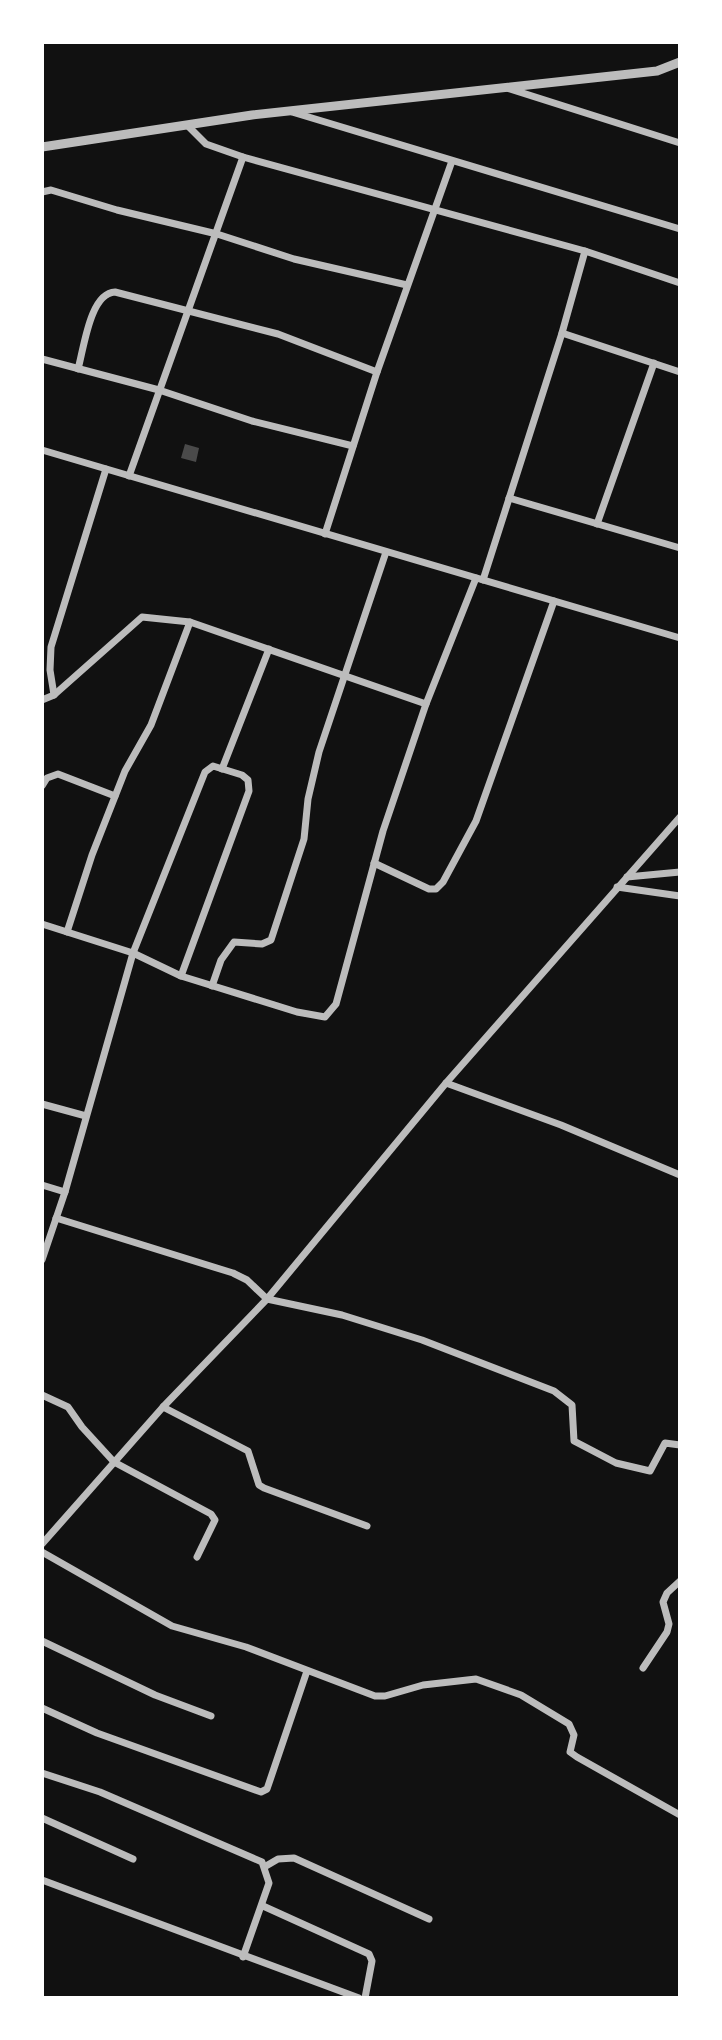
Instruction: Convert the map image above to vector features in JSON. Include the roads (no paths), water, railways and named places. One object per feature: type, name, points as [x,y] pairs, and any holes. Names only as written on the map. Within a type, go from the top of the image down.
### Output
[{"type":"street","points":[[42,147],[289,111],[657,71],[680,62]]},
{"type":"street","points":[[506,87],[680,143]]},
{"type":"street","points":[[289,111],[679,229],[680,220]]},
{"type":"street","points":[[187,125],[206,144],[243,157],[585,251],[680,283]]},
{"type":"street","points":[[129,476],[243,157]]},
{"type":"street","points":[[325,534],[377,372],[452,161]]},
{"type":"street","points":[[42,192],[51,190],[117,210],[217,234],[294,259],[407,285]]},
{"type":"street","points":[[42,924],[134,953],[181,976],[212,986],[320,1017],[331,1012],[374,863],[426,704],[480,579],[509,498],[562,333],[585,251]]},
{"type":"street","points":[[78,369],[97,301],[108,293],[278,334],[377,372]]},
{"type":"street","points":[[562,333],[680,372]]},
{"type":"street","points":[[42,359],[159,390],[252,421],[354,446]]},
{"type":"street","points":[[597,524],[654,363]]},
{"type":"street","points":[[42,450],[680,638]]},
{"type":"street","points":[[54,695],[46,646],[106,469]]},
{"type":"street","points":[[509,498],[680,548]]},
{"type":"street","points":[[212,986],[221,960],[234,942],[262,944],[271,940],[304,839],[308,799],[319,752],[386,552]]},
{"type":"street","points":[[374,863],[429,889],[436,889],[443,883],[476,821],[554,601]]},
{"type":"street","points":[[42,700],[54,695],[142,617],[190,622],[426,704]]},
{"type":"street","points":[[67,932],[115,796],[151,725],[190,622]]},
{"type":"street","points":[[222,769],[269,649]]},
{"type":"street","points":[[42,1260],[65,1192],[134,953],[205,772],[213,766],[246,777],[249,791],[181,976]]},
{"type":"street","points":[[42,786],[47,778],[58,774],[115,796]]},
{"type":"street","points":[[42,1544],[163,1407],[267,1299],[446,1083],[680,817]]},
{"type":"street","points":[[626,877],[680,872]]},
{"type":"street","points":[[617,887],[680,896]]},
{"type":"street","points":[[446,1083],[561,1125],[680,1175]]},
{"type":"street","points":[[42,1104],[86,1116]]},
{"type":"street","points":[[42,1185],[65,1192]]},
{"type":"street","points":[[56,1218],[233,1273],[247,1280],[267,1299],[342,1315],[422,1340],[554,1391],[572,1405],[574,1441],[616,1463],[650,1471],[665,1443],[680,1445]]},
{"type":"street","points":[[42,1395],[68,1407],[114,1462],[214,1517],[213,1528],[197,1557]]},
{"type":"street","points":[[163,1407],[247,1451],[259,1485],[264,1488],[367,1526]]},
{"type":"street","points":[[42,1552],[172,1626],[246,1647],[375,1696],[465,1679],[476,1679],[521,1695],[569,1724],[574,1735],[570,1752],[680,1815]]},
{"type":"street","points":[[643,1668],[667,1632],[669,1624],[663,1602],[667,1593],[680,1581]]},
{"type":"street","points":[[42,1640],[155,1695],[211,1716]]},
{"type":"street","points":[[42,1708],[97,1733],[261,1792],[267,1789],[307,1671]]},
{"type":"street","points":[[42,1773],[100,1792],[246,1854],[266,1866],[269,1883],[243,1956]]},
{"type":"street","points":[[42,1818],[133,1859]]},
{"type":"street","points":[[266,1866],[278,1859],[295,1858],[429,1919]]},
{"type":"street","points":[[42,1880],[359,1998]]},
{"type":"street","points":[[263,1906],[369,1954],[372,1961],[365,1998]]}]
